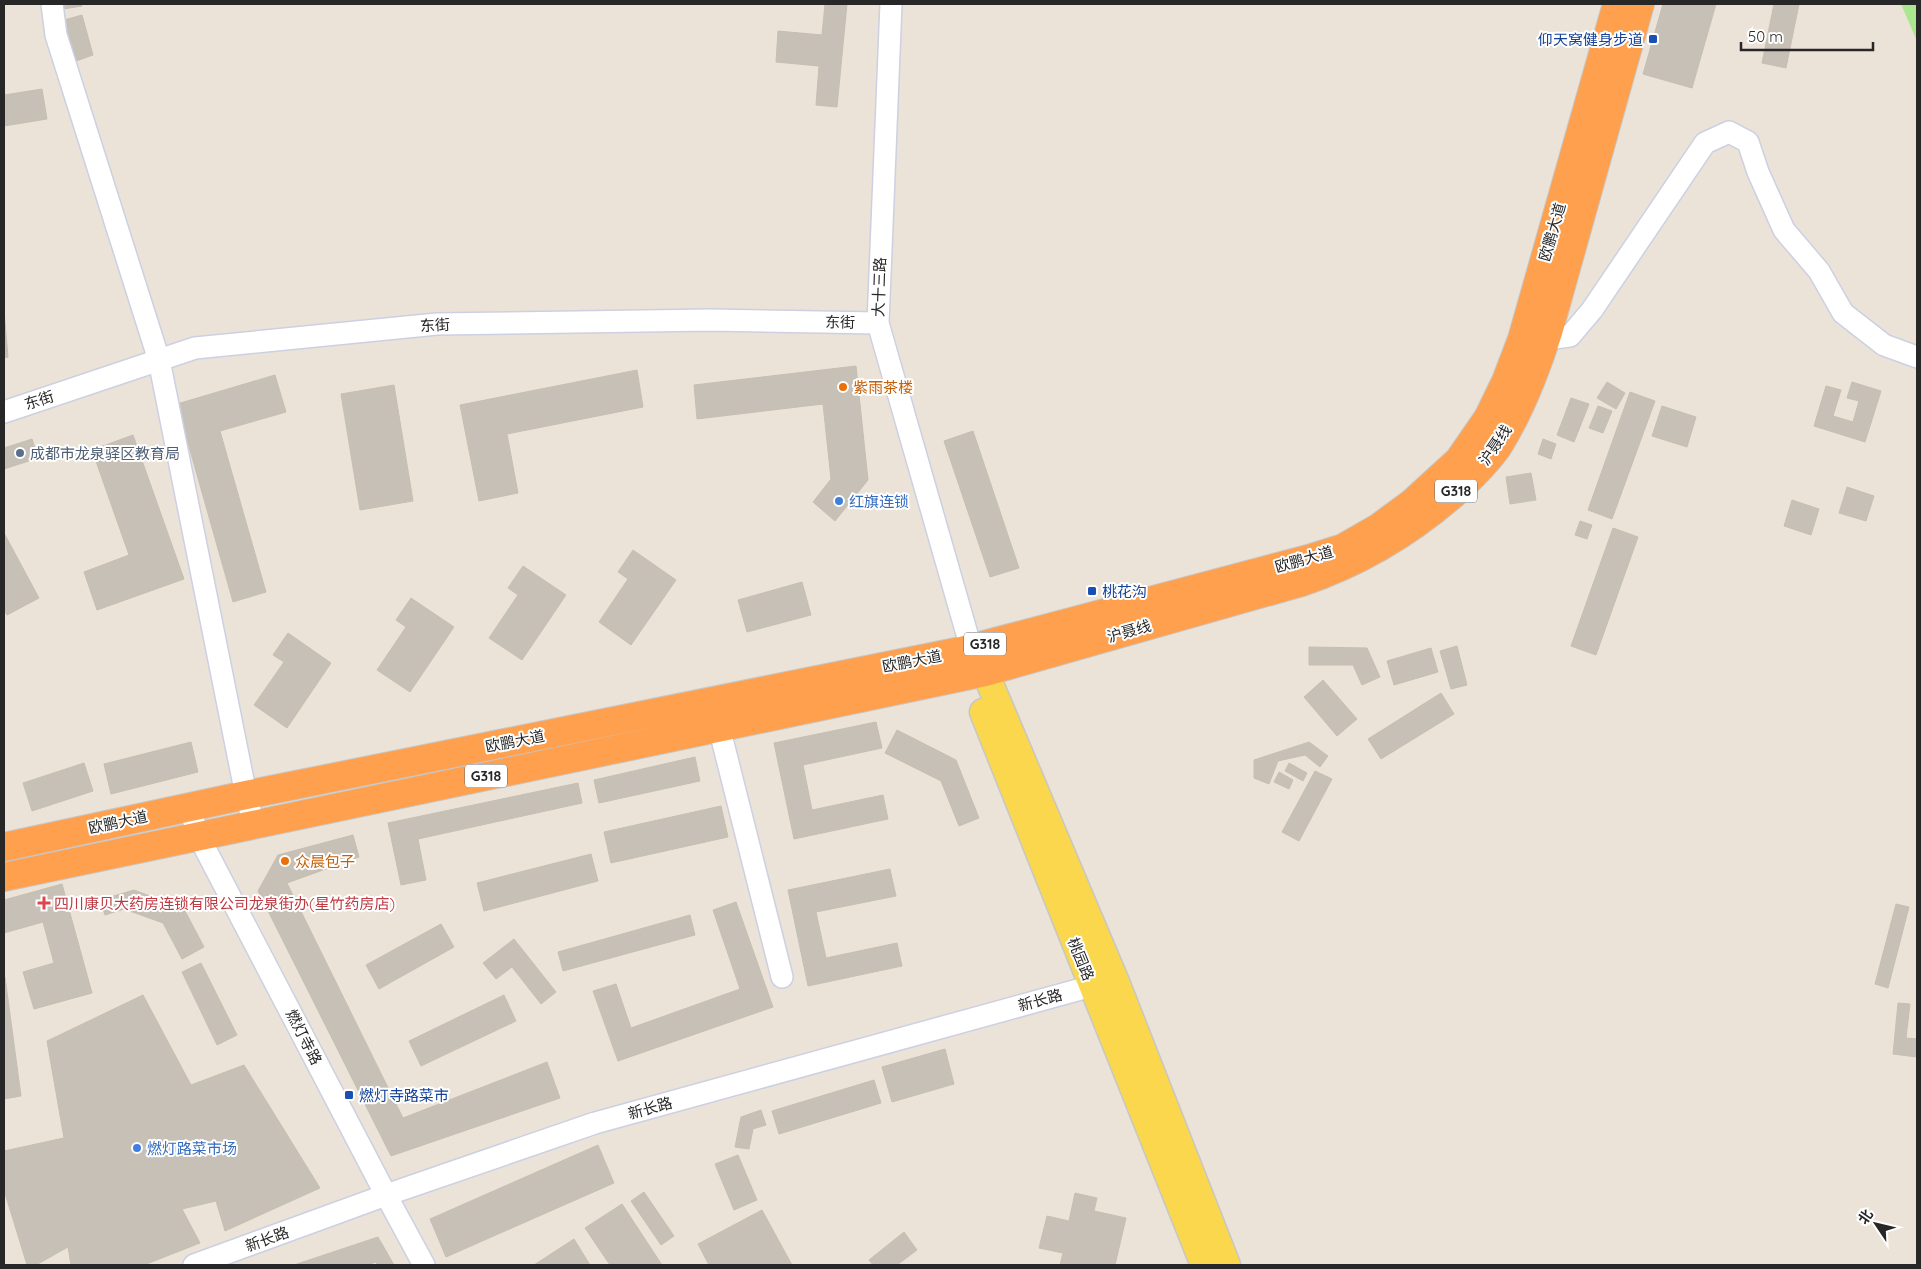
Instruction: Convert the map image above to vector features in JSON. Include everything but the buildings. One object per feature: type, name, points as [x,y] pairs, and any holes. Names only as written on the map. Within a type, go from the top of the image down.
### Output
[{"type":"highway","name":"欧鹏大道","points":[[4,877],[718,727],[973,658],[1343,548],[1378,528],[1412,503],[1459,460],[1488,418],[1506,381],[1522,339],[1617,4]]},
{"type":"highway","name":"沪聂线","points":[[973,658],[1302,582],[1332,572],[1366,556],[1391,541],[1437,508],[1471,478],[1496,448],[1518,408],[1537,366],[1640,4]]},
{"type":"highway","name":"欧鹏大道","points":[[4,847],[246,795],[973,658]]},
{"type":"main road","name":"桃园路","points":[[973,658],[1104,984],[1204,1265]]},
{"type":"main road","points":[[1104,984],[1227,1265]]},
{"type":"street","points":[[52,4],[56,35],[159,360],[246,795],[254,826]]},
{"type":"street","name":"大十三路","points":[[891,4],[878,323],[973,658]]},
{"type":"street","points":[[1546,339],[1570,336],[1592,310],[1704,143],[1729,132],[1748,142],[1758,172],[1784,230],[1819,270],[1843,313],[1884,345],[1917,357]]},
{"type":"street","name":"东街","points":[[4,412],[195,348],[437,324],[710,320],[878,323]]},
{"type":"street","points":[[718,727],[782,977]]},
{"type":"street","name":"燃灯寺路","points":[[189,807],[199,837],[424,1265]]},
{"type":"street","name":"新长路","points":[[194,1265],[386,1195],[595,1123],[1104,984]]},
{"type":"green space","points":[[1901,4],[1917,4],[1917,41]]},
{"type":"place","name":"仰天窝健身步道","points":[[1653,39]]},
{"type":"place","name":"紫雨茶楼","points":[[843,387]]},
{"type":"place","name":"成都市龙泉驿区教育局","points":[[20,453]]},
{"type":"place","name":"红旗连锁","points":[[839,501]]},
{"type":"place","name":"桃花沟","points":[[1092,591]]},
{"type":"place","name":"众晨包子","points":[[285,861]]},
{"type":"place","name":"四川康贝大药房连锁有限公司龙泉街办(星竹药房店)","points":[[44,903]]},
{"type":"place","name":"燃灯寺路菜市","points":[[349,1095]]},
{"type":"place","name":"燃灯路菜市场","points":[[137,1148]]}]
